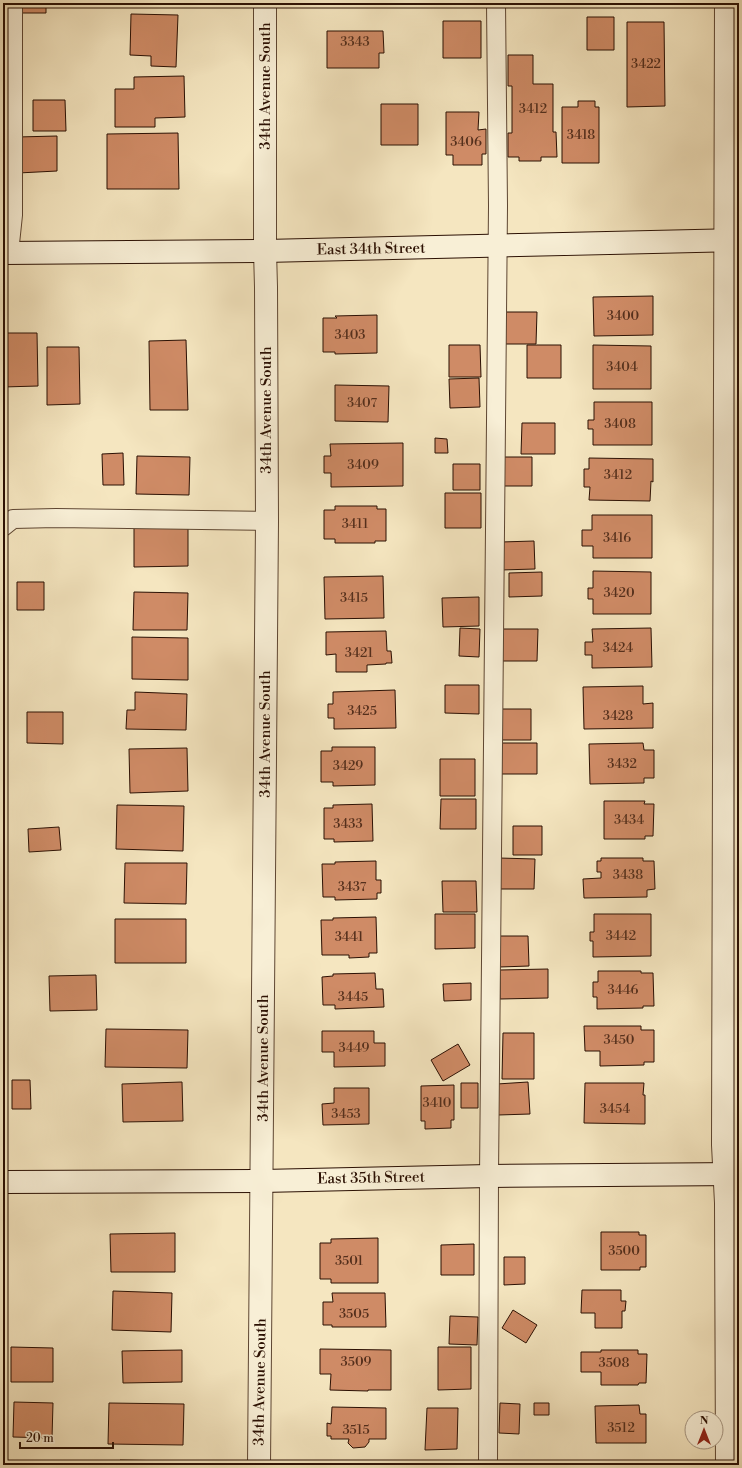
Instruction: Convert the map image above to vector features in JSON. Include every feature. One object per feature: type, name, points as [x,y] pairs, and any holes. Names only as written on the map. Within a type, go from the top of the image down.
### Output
[{"type":"street","name":"34th Avenue South","points":[[259,1465],[267,521],[265,3]]},
{"type":"street","points":[[726,3],[732,240],[723,1121],[732,1174],[726,1203],[727,1465]]},
{"type":"street","name":"East 34th Street","points":[[6,253],[265,252],[732,240]]},
{"type":"street","name":"East 35th Street","points":[[3,1182],[732,1174]]},
{"type":"lane","points":[[6,253],[13,215],[13,3]]},
{"type":"lane","points":[[488,1465],[488,1176],[497,247],[496,3]]},
{"type":"lane","points":[[3,527],[13,519],[56,518],[267,521]]},
{"type":"building","points":[[17,3],[46,3],[46,13],[17,13]]},
{"type":"building","points":[[615,3],[651,3],[651,7],[615,7]]},
{"type":"building","points":[[131,14],[178,15],[176,67],[151,66],[151,56],[130,55]]},
{"type":"building","points":[[587,17],[614,17],[614,50],[587,50]]},
{"type":"building","points":[[443,21],[481,21],[481,58],[443,58]]},
{"type":"building","points":[[627,22],[664,22],[665,106],[627,107]]},
{"type":"building","points":[[327,31],[383,31],[384,53],[379,53],[379,68],[327,68]]},
{"type":"building","points":[[508,55],[533,55],[533,84],[553,84],[553,132],[556,132],[557,157],[541,157],[541,161],[519,161],[519,157],[508,157],[508,133],[512,133],[512,86],[508,86]]},
{"type":"building","points":[[184,76],[185,117],[155,118],[155,127],[115,127],[115,89],[134,89],[134,77]]},
{"type":"building","points":[[33,100],[65,100],[66,131],[33,131]]},
{"type":"building","points":[[578,101],[595,101],[595,107],[599,107],[599,163],[562,163],[562,107],[578,107]]},
{"type":"building","points":[[381,104],[418,104],[418,145],[381,145]]},
{"type":"building","points":[[446,112],[479,112],[478,130],[486,129],[486,154],[482,154],[482,165],[453,165],[453,155],[446,155]]},
{"type":"building","points":[[178,133],[179,189],[107,189],[107,134]]},
{"type":"building","points":[[57,136],[57,171],[18,173],[17,137]]},
{"type":"building","points":[[653,296],[653,335],[594,336],[593,297]]},
{"type":"building","points":[[503,312],[537,312],[536,344],[502,344]]},
{"type":"building","points":[[377,315],[377,353],[335,354],[335,352],[323,352],[323,318],[337,318],[335,316]]},
{"type":"building","points":[[3,333],[37,333],[38,386],[3,387]]},
{"type":"building","points":[[186,340],[188,410],[150,410],[149,341]]},
{"type":"building","points":[[449,345],[480,345],[481,377],[449,377]]},
{"type":"building","points":[[527,345],[561,345],[561,378],[527,378]]},
{"type":"building","points":[[593,345],[651,346],[651,389],[593,389]]},
{"type":"building","points":[[47,347],[79,347],[80,404],[47,405]]},
{"type":"building","points":[[479,378],[480,407],[450,408],[449,379]]},
{"type":"building","points":[[335,385],[389,386],[388,422],[335,421]]},
{"type":"building","points":[[594,402],[652,402],[652,445],[593,445],[593,429],[588,429],[588,420],[594,420]]},
{"type":"building","points":[[522,423],[555,423],[555,454],[521,454]]},
{"type":"building","points":[[435,438],[447,439],[448,453],[435,453]]},
{"type":"building","points":[[403,443],[403,486],[331,487],[331,473],[324,473],[324,456],[331,456],[330,444]]},
{"type":"building","points":[[123,453],[124,485],[103,485],[102,454]]},
{"type":"building","points":[[137,456],[190,457],[189,495],[136,494]]},
{"type":"building","points":[[500,457],[532,457],[532,486],[500,486]]},
{"type":"building","points":[[589,458],[653,459],[653,482],[651,481],[650,501],[589,500],[590,487],[584,487],[584,469],[589,469]]},
{"type":"building","points":[[453,464],[480,464],[480,490],[453,490]]},
{"type":"building","points":[[445,493],[481,493],[481,528],[445,528]]},
{"type":"building","points":[[335,506],[377,506],[377,509],[386,509],[386,541],[375,541],[375,543],[335,543],[335,539],[324,539],[324,510],[335,510]]},
{"type":"building","points":[[592,515],[652,515],[652,558],[593,558],[593,546],[582,546],[582,530],[592,530]]},
{"type":"building","points":[[188,526],[188,566],[134,567],[134,527]]},
{"type":"building","points":[[534,541],[535,569],[501,570],[501,542]]},
{"type":"building","points":[[593,571],[651,572],[651,614],[593,614],[593,599],[588,599],[588,588],[593,588]]},
{"type":"building","points":[[542,572],[542,596],[509,597],[509,573]]},
{"type":"building","points":[[383,576],[384,618],[325,619],[324,577]]},
{"type":"building","points":[[17,582],[44,582],[44,610],[17,610]]},
{"type":"building","points":[[134,592],[188,593],[187,630],[133,630]]},
{"type":"building","points":[[479,597],[479,626],[443,627],[442,598]]},
{"type":"building","points":[[460,628],[480,629],[479,657],[459,656]]},
{"type":"building","points":[[651,628],[652,667],[592,668],[592,655],[585,655],[585,642],[593,642],[592,629]]},
{"type":"building","points":[[501,629],[538,629],[537,661],[501,661]]},
{"type":"building","points":[[386,631],[387,651],[391,651],[392,663],[367,665],[367,672],[336,672],[336,654],[326,655],[326,632]]},
{"type":"building","points":[[132,637],[188,638],[188,680],[132,679]]},
{"type":"building","points":[[445,685],[479,685],[479,714],[445,713]]},
{"type":"building","points":[[643,686],[643,704],[653,703],[653,728],[584,729],[583,687]]},
{"type":"building","points":[[395,690],[396,728],[334,729],[334,718],[328,718],[328,704],[333,704],[333,692]]},
{"type":"building","points":[[135,692],[187,694],[186,730],[126,729],[127,710],[135,710]]},
{"type":"building","points":[[501,709],[531,709],[531,740],[502,740]]},
{"type":"building","points":[[27,712],[63,712],[63,744],[27,743]]},
{"type":"building","points":[[500,743],[537,743],[537,774],[500,774]]},
{"type":"building","points":[[643,743],[644,750],[654,750],[654,778],[644,778],[644,783],[590,784],[589,744]]},
{"type":"building","points":[[332,747],[375,747],[375,785],[333,786],[333,782],[321,782],[321,751],[332,751]]},
{"type":"building","points":[[187,748],[188,791],[130,793],[129,749]]},
{"type":"building","points":[[440,759],[475,759],[475,796],[440,796]]},
{"type":"building","points":[[441,799],[476,799],[476,829],[440,829]]},
{"type":"building","points":[[604,801],[645,801],[644,804],[654,804],[653,836],[645,836],[645,839],[604,839]]},
{"type":"building","points":[[372,804],[373,841],[334,842],[334,839],[324,839],[324,808],[333,808],[333,805]]},
{"type":"building","points":[[117,805],[184,806],[183,851],[116,849]]},
{"type":"building","points":[[513,826],[542,826],[542,855],[513,855]]},
{"type":"building","points":[[59,827],[61,850],[29,852],[28,829]]},
{"type":"building","points":[[499,858],[535,859],[534,889],[498,889]]},
{"type":"building","points":[[601,858],[643,858],[643,861],[654,861],[655,889],[647,890],[647,897],[584,898],[583,879],[601,878],[601,872],[597,872],[597,861],[601,861]]},
{"type":"building","points":[[376,861],[376,880],[381,880],[381,893],[377,893],[377,899],[335,900],[335,897],[323,897],[322,864],[335,864],[335,862]]},
{"type":"building","points":[[125,863],[187,863],[186,904],[124,903]]},
{"type":"building","points":[[442,881],[476,881],[477,912],[443,912]]},
{"type":"building","points":[[435,914],[475,914],[475,948],[435,949]]},
{"type":"building","points":[[594,914],[651,914],[651,956],[593,957],[593,941],[590,941],[590,932],[594,932]]},
{"type":"building","points":[[376,917],[377,953],[369,953],[369,957],[349,958],[349,955],[322,955],[321,920],[333,920],[333,918]]},
{"type":"building","points":[[115,919],[186,919],[186,963],[115,963]]},
{"type":"building","points":[[499,936],[528,936],[529,966],[500,967]]},
{"type":"building","points":[[548,969],[548,998],[500,999],[500,970]]},
{"type":"building","points":[[598,971],[641,971],[641,973],[653,973],[654,1006],[643,1006],[643,1008],[597,1009],[597,997],[593,997],[593,982],[598,982]]},
{"type":"building","points":[[375,973],[376,989],[383,989],[384,1007],[335,1009],[335,1005],[323,1005],[322,977],[333,976],[333,974]]},
{"type":"building","points":[[96,975],[97,1010],[50,1011],[49,976]]},
{"type":"building","points":[[471,983],[471,1000],[444,1001],[443,984]]},
{"type":"building","points":[[584,1026],[641,1026],[641,1030],[654,1030],[654,1062],[644,1062],[644,1065],[600,1066],[600,1051],[585,1051]]},
{"type":"building","points":[[106,1029],[188,1030],[187,1068],[105,1067]]},
{"type":"building","points":[[322,1031],[374,1031],[374,1043],[385,1043],[385,1066],[334,1067],[334,1052],[322,1052]]},
{"type":"building","points":[[503,1033],[534,1033],[534,1079],[502,1079]]},
{"type":"building","points":[[458,1044],[470,1065],[443,1081],[431,1060]]},
{"type":"building","points":[[12,1080],[30,1080],[31,1109],[12,1109]]},
{"type":"building","points":[[182,1082],[183,1121],[123,1122],[122,1084]]},
{"type":"building","points":[[528,1082],[530,1114],[498,1115],[497,1084]]},
{"type":"building","points":[[461,1083],[478,1083],[478,1108],[461,1108]]},
{"type":"building","points":[[585,1083],[644,1083],[643,1095],[645,1095],[645,1124],[584,1123]]},
{"type":"building","points":[[454,1085],[454,1120],[451,1120],[451,1128],[425,1129],[425,1121],[421,1121],[421,1086]]},
{"type":"building","points":[[334,1088],[369,1088],[369,1124],[323,1125],[322,1104],[334,1103]]},
{"type":"building","points":[[601,1232],[639,1232],[639,1235],[646,1235],[646,1267],[640,1267],[640,1270],[601,1270]]},
{"type":"building","points":[[175,1233],[175,1272],[111,1272],[110,1234]]},
{"type":"building","points":[[378,1238],[378,1283],[331,1283],[331,1279],[320,1279],[320,1243],[331,1243],[331,1239]]},
{"type":"building","points":[[474,1244],[474,1275],[441,1275],[441,1245]]},
{"type":"building","points":[[504,1257],[525,1257],[525,1284],[504,1285]]},
{"type":"building","points":[[582,1290],[621,1290],[621,1301],[626,1301],[625,1311],[622,1311],[622,1328],[595,1328],[595,1313],[581,1313]]},
{"type":"building","points":[[113,1291],[172,1293],[171,1332],[112,1330]]},
{"type":"building","points":[[332,1293],[385,1293],[386,1327],[332,1327],[332,1325],[323,1325],[323,1302],[333,1302]]},
{"type":"building","points":[[513,1310],[537,1325],[526,1343],[502,1328]]},
{"type":"building","points":[[450,1316],[478,1317],[477,1345],[449,1344]]},
{"type":"building","points":[[11,1347],[53,1348],[53,1382],[11,1382]]},
{"type":"building","points":[[438,1347],[471,1347],[471,1389],[438,1390]]},
{"type":"building","points":[[320,1349],[391,1350],[391,1390],[330,1390],[331,1374],[320,1374]]},
{"type":"building","points":[[182,1350],[182,1382],[123,1383],[122,1351]]},
{"type":"building","points":[[601,1350],[638,1350],[638,1354],[647,1354],[646,1383],[639,1383],[638,1385],[601,1385],[601,1372],[581,1372],[581,1352],[601,1352]]},
{"type":"building","points":[[14,1402],[53,1403],[52,1438],[13,1437]]},
{"type":"building","points":[[109,1403],[184,1404],[183,1445],[108,1444]]},
{"type":"building","points":[[500,1403],[520,1404],[519,1434],[499,1433]]},
{"type":"building","points":[[534,1403],[549,1403],[549,1415],[534,1415]]},
{"type":"building","points":[[639,1405],[640,1414],[646,1414],[646,1443],[596,1443],[595,1406]]},
{"type":"building","points":[[332,1407],[386,1408],[386,1439],[369,1439],[369,1442],[365,1447],[353,1448],[348,1443],[349,1439],[331,1439],[331,1436],[327,1436],[327,1423],[331,1424]]},
{"type":"building","points":[[427,1408],[458,1408],[457,1449],[425,1450]]},
{"type":"building","points":[[120,1460],[173,1461],[172,1465],[120,1465]]},
{"type":"building","points":[[596,1462],[637,1463],[637,1465],[596,1465]]},
{"type":"building","points":[[383,1464],[383,1465],[338,1465]]}]
